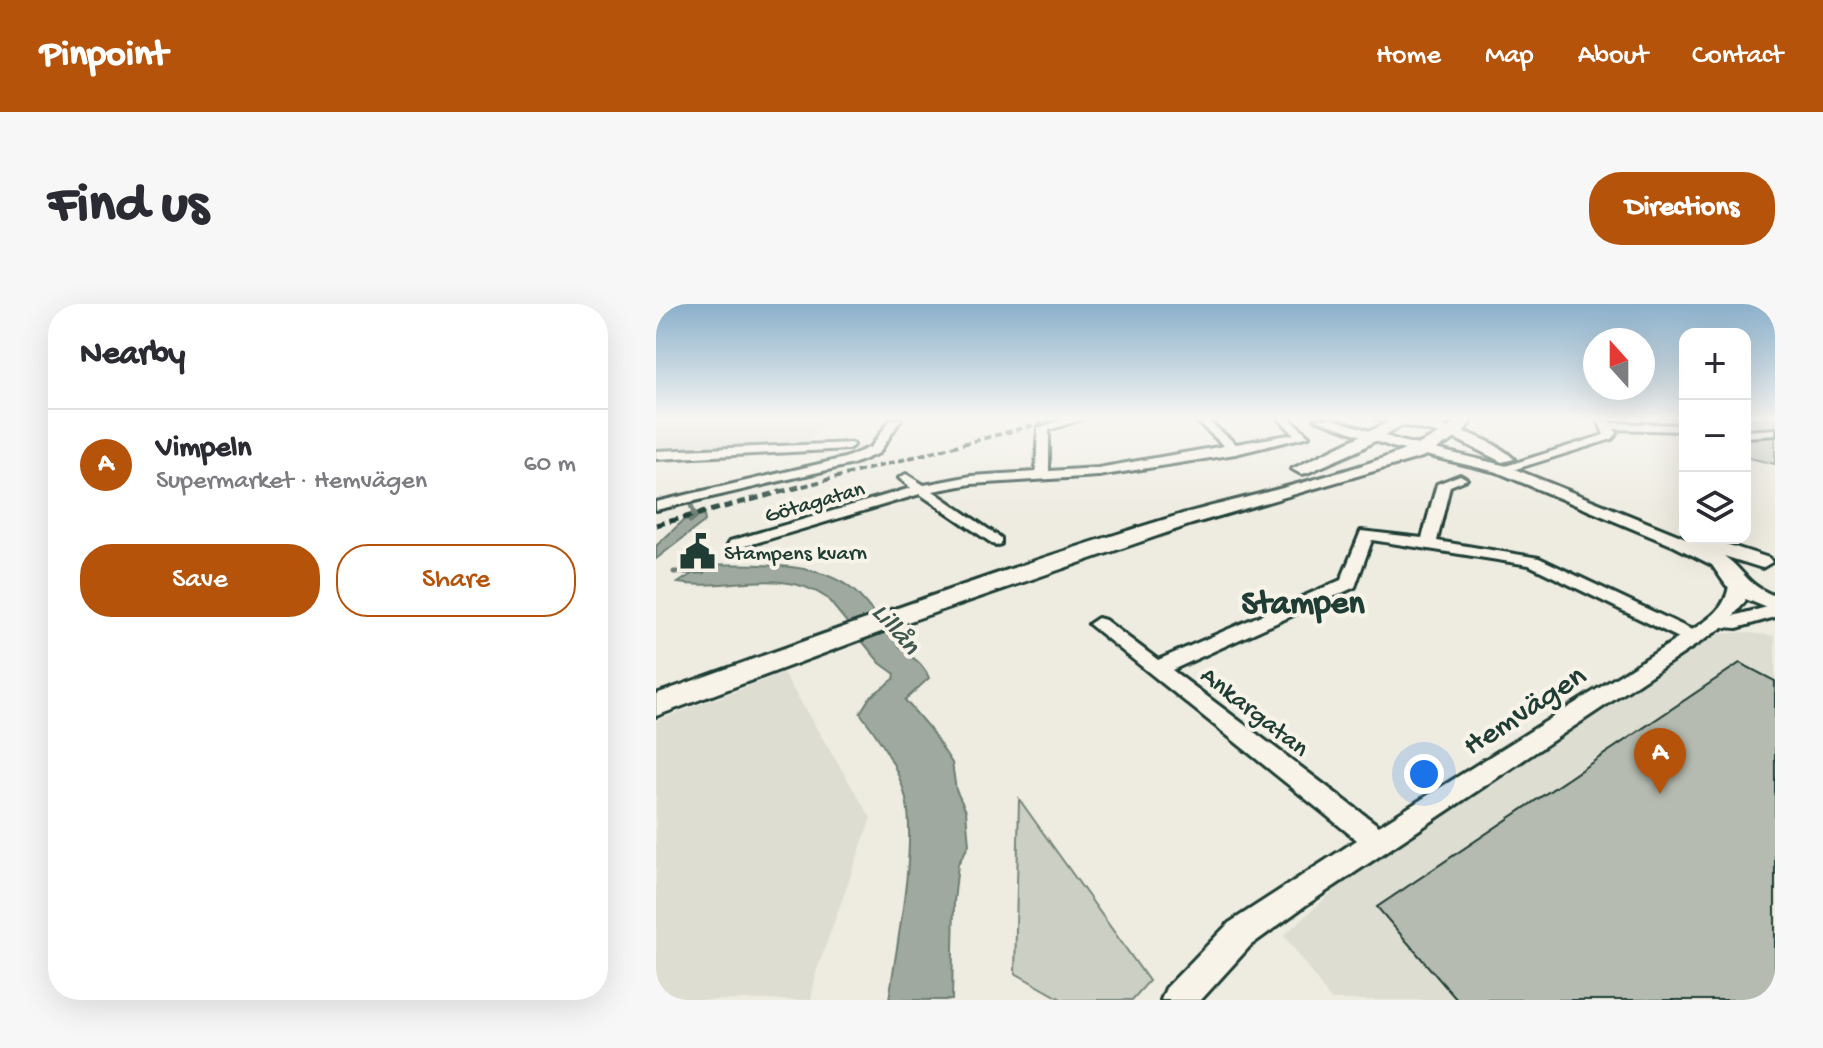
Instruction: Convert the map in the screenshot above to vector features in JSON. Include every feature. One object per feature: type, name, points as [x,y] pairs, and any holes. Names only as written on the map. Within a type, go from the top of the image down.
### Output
[{"type":"highway","points":[[656,687],[812,640],[1281,477],[1334,451]]},
{"type":"highway","points":[[1380,464],[1407,451]]},
{"type":"highway","points":[[899,609],[1225,507],[1380,464],[1454,456]]},
{"type":"highway","points":[[656,705],[812,640]]},
{"type":"main road","points":[[1448,451],[1454,456],[1510,467],[1679,533]]},
{"type":"main road","points":[[1484,451],[1510,467],[1699,558],[1775,604]]},
{"type":"main road","points":[[1710,544],[1768,563]]},
{"type":"main road","points":[[1733,579],[1740,563],[1768,563]]},
{"type":"street","points":[[656,455],[724,451]]},
{"type":"street","points":[[656,506],[828,467],[871,451]]},
{"type":"street","points":[[1042,478],[1043,451]]},
{"type":"street","name":"Götagatan","points":[[736,544],[922,489],[971,480],[1042,478],[1225,451]]},
{"type":"street","points":[[1510,467],[1561,451]]},
{"type":"street","points":[[906,478],[996,541]]},
{"type":"street","points":[[1428,544],[1444,484],[1460,479]]},
{"type":"street","points":[[1156,669],[1349,583],[1366,534],[1533,561],[1694,638]]},
{"type":"street","name":"Hemvägen","points":[[1178,1000],[1240,934],[1719,621],[1736,602],[1733,579]]},
{"type":"street","name":"Hemvägen","points":[[1719,621],[1737,622],[1775,611]]},
{"type":"street","name":"Ankargatan","points":[[1098,624],[1379,841]]},
{"type":"shaded area","points":[[656,451],[756,451],[656,457]]},
{"type":"shaded area","points":[[1751,451],[1775,451],[1775,464],[1751,458]]},
{"type":"shaded area","points":[[704,515],[705,521],[656,559],[656,546],[684,520]]},
{"type":"shaded area","points":[[707,564],[783,566],[821,573],[838,580],[859,596],[901,648],[926,672],[929,678],[905,700],[929,728],[952,763],[956,790],[966,811],[969,845],[958,864],[952,1000],[889,1000],[907,871],[909,820],[903,787],[893,764],[860,713],[870,697],[894,679],[895,674],[880,663],[827,598],[810,588],[773,581],[678,583]]},
{"type":"shaded area","points":[[1742,632],[1775,636],[1775,1000],[1331,1000],[1284,935],[1389,844],[1706,642],[1720,634]]},
{"type":"shaded area","points":[[783,673],[871,818],[816,973],[811,1000],[656,1000],[656,721]]},
{"type":"shaded area","points":[[1019,799],[1149,981],[1132,1000],[1063,1000],[1015,973]]},
{"type":"building","points":[[1740,663],[1775,681],[1775,1000],[1457,1000],[1377,907]]},
{"type":"waterway","name":"Lillån","points":[[690,502],[695,517],[690,521]]},
{"type":"waterway","name":"Lillån","points":[[674,572],[703,572]]},
{"type":"railway","points":[[792,489],[934,451]]},
{"type":"railway","points":[[656,525],[799,487]]},
{"type":"place","name":"Stampens kvarn","points":[[698,551]]},
{"type":"place","name":"Vimpeln","points":[[1660,794]]},
{"type":"district","name":"Stampen","points":[[1303,600]]}]
